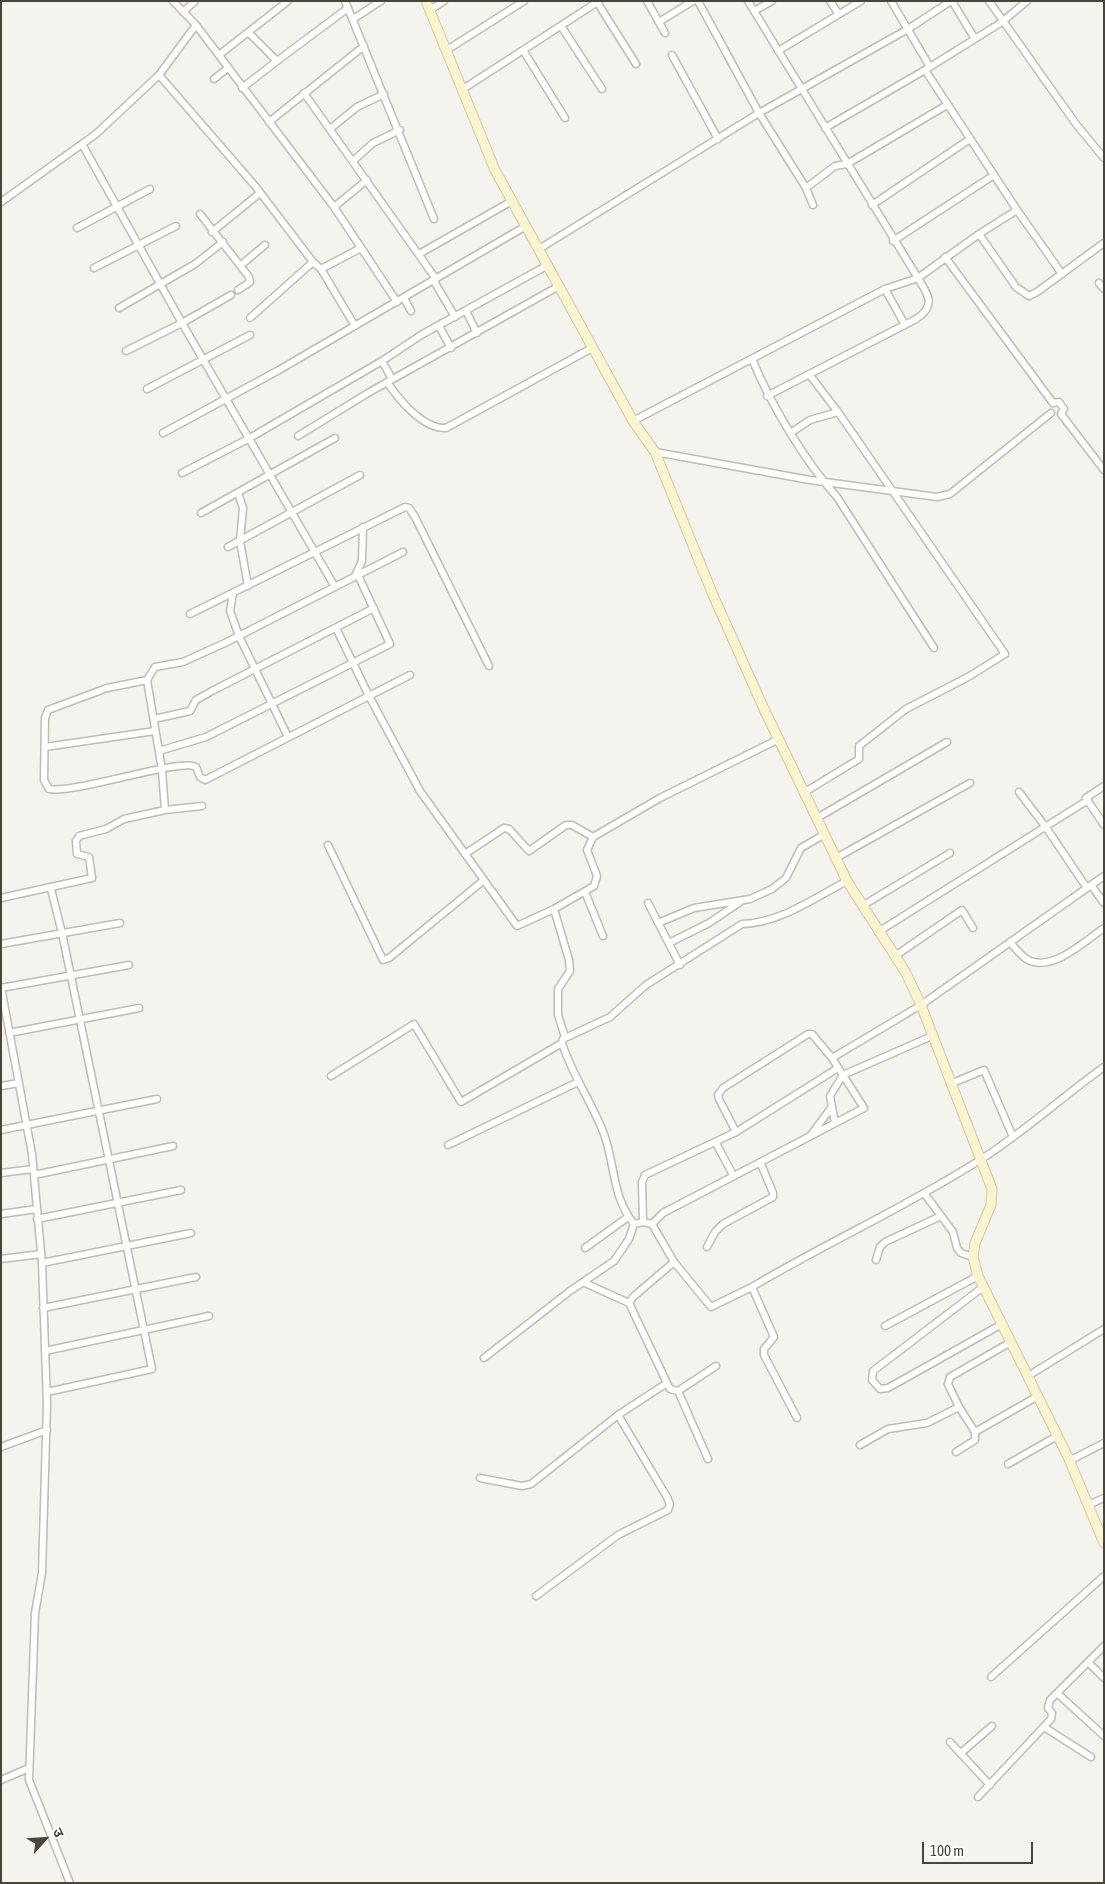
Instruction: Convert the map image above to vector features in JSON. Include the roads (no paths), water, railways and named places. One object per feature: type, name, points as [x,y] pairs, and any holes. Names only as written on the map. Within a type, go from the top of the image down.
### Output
[{"type":"street","points":[[173,1],[196,25],[334,207],[396,302]]},
{"type":"street","points":[[183,12],[194,1]]},
{"type":"street","points":[[219,55],[288,1]]},
{"type":"street","points":[[346,1],[400,130],[434,218]]},
{"type":"street","points":[[353,19],[381,1]]},
{"type":"street","points":[[444,1],[428,6],[495,170],[633,421],[655,452],[713,595],[778,739],[847,881],[906,973],[921,1005],[992,1189],[991,1204],[975,1242],[973,1257],[978,1276],[1069,1460],[1101,1530],[1104,1544]]},
{"type":"street","points":[[447,50],[524,1]]},
{"type":"street","points":[[646,1],[665,33]]},
{"type":"street","points":[[659,22],[694,1]]},
{"type":"street","points":[[698,1],[759,113],[806,188],[813,205]]},
{"type":"street","points":[[748,1],[929,298],[929,304],[923,314],[768,396]]},
{"type":"street","points":[[754,12],[772,1]]},
{"type":"street","points":[[830,1],[838,13]]},
{"type":"street","points":[[778,51],[838,13],[861,1]]},
{"type":"street","points":[[892,1],[947,105],[1062,274]]},
{"type":"street","points":[[539,249],[759,113],[908,29],[939,5],[951,1],[975,39]]},
{"type":"street","points":[[989,1],[1002,22],[1076,124],[1104,158]]},
{"type":"street","points":[[826,128],[1002,22],[1027,1]]},
{"type":"street","points":[[463,89],[598,2],[636,64]]},
{"type":"street","points":[[242,88],[348,8]]},
{"type":"street","points":[[1,202],[96,134],[159,75],[196,25]]},
{"type":"street","points":[[561,26],[602,89]]},
{"type":"street","points":[[248,32],[277,61]]},
{"type":"street","points":[[269,122],[364,46]]},
{"type":"street","points":[[523,50],[565,118]]},
{"type":"street","points":[[672,55],[718,139]]},
{"type":"street","points":[[214,79],[228,68]]},
{"type":"street","points":[[159,75],[260,193],[313,262],[321,269],[355,326]]},
{"type":"street","points":[[304,93],[419,254],[455,317]]},
{"type":"street","points":[[330,129],[357,107],[384,94]]},
{"type":"street","points":[[806,188],[835,166],[847,164],[947,105]]},
{"type":"street","points":[[353,161],[373,143],[400,130]]},
{"type":"street","points":[[872,205],[970,139]]},
{"type":"street","points":[[82,144],[225,399],[335,587]]},
{"type":"street","points":[[893,241],[994,175]]},
{"type":"street","points":[[334,207],[367,180]]},
{"type":"street","points":[[76,228],[150,189]]},
{"type":"street","points":[[212,232],[260,193]]},
{"type":"street","points":[[419,254],[512,201]]},
{"type":"street","points":[[633,421],[885,289],[918,278],[945,257],[1017,210]]},
{"type":"street","points":[[200,214],[250,279],[238,290]]},
{"type":"street","points":[[94,268],[176,226]]},
{"type":"street","points":[[163,433],[355,326],[526,226]]},
{"type":"street","points":[[979,234],[1016,287],[1029,296],[1104,244]]},
{"type":"street","points":[[119,308],[195,264],[223,242]]},
{"type":"street","points":[[241,265],[265,245]]},
{"type":"street","points":[[321,269],[361,248]]},
{"type":"street","points":[[945,257],[1053,403]]},
{"type":"street","points":[[250,318],[313,262]]},
{"type":"street","points":[[182,473],[248,439],[439,326],[548,265]]},
{"type":"street","points":[[1099,283],[1104,289]]},
{"type":"street","points":[[298,436],[390,381],[559,286]]},
{"type":"street","points":[[885,289],[904,325]]},
{"type":"street","points":[[126,351],[182,323],[231,295]]},
{"type":"street","points":[[404,298],[412,311]]},
{"type":"street","points":[[466,311],[477,333]]},
{"type":"street","points":[[439,326],[451,348]]},
{"type":"street","points":[[147,389],[250,335]]},
{"type":"street","points":[[382,361],[390,381],[411,411],[432,425],[446,428],[592,348]]},
{"type":"street","points":[[752,359],[768,396],[823,481],[837,497],[934,648]]},
{"type":"street","points":[[805,792],[859,760],[859,746],[906,709],[968,677],[1005,654],[838,412],[809,374]]},
{"type":"street","points":[[1051,413],[1056,416],[1061,414],[1064,409],[1059,402],[1053,403]]},
{"type":"street","points":[[1051,413],[1050,409],[1053,403]]},
{"type":"street","points":[[792,432],[810,420],[838,412]]},
{"type":"street","points":[[655,452],[823,481],[937,497],[950,494],[1051,413]]},
{"type":"street","points":[[1061,414],[1104,470]]},
{"type":"street","points":[[201,513],[335,438]]},
{"type":"street","points":[[228,547],[360,475]]},
{"type":"street","points":[[238,493],[244,514],[240,542],[248,586]]},
{"type":"street","points":[[190,614],[315,553],[398,509],[409,508],[489,666]]},
{"type":"street","points":[[356,576],[362,561],[363,527]]},
{"type":"street","points":[[165,810],[162,770],[147,680],[155,667],[183,662],[403,552]]},
{"type":"street","points":[[159,751],[206,737],[390,644],[374,608],[356,576]]},
{"type":"street","points":[[233,593],[230,611],[238,636],[288,737]]},
{"type":"street","points":[[154,719],[190,711],[196,700],[374,608]]},
{"type":"street","points":[[336,628],[369,696],[420,791],[517,926],[586,892],[597,882],[598,876],[587,850],[593,836],[660,798],[778,739]]},
{"type":"street","points":[[147,680],[106,688],[48,710],[45,718],[44,780],[49,789],[76,787],[193,764],[202,779],[205,780],[410,676]]},
{"type":"street","points":[[46,747],[155,730]]},
{"type":"street","points":[[817,818],[947,742]]},
{"type":"street","points":[[836,858],[970,784]]},
{"type":"street","points":[[1103,821],[1086,798],[1104,786]]},
{"type":"street","points":[[1019,792],[1089,887],[1104,904]]},
{"type":"street","points":[[878,932],[1088,800]]},
{"type":"street","points":[[1,898],[51,889],[93,878],[89,858],[77,856],[78,837],[106,829],[124,819],[165,810],[202,806]]},
{"type":"street","points":[[465,854],[504,828],[509,829],[529,851],[566,825],[572,825],[593,836]]},
{"type":"street","points":[[658,923],[694,908],[741,901],[760,895],[779,884],[791,872],[802,848],[825,834]]},
{"type":"street","points":[[328,845],[383,960],[389,958],[484,880]]},
{"type":"street","points":[[862,906],[950,853]]},
{"type":"street","points":[[832,1058],[921,1005],[1104,876]]},
{"type":"street","points":[[331,1076],[414,1024],[461,1102],[563,1040],[610,1017],[646,985],[742,924],[756,924],[776,918],[847,881]]},
{"type":"street","points":[[47,1392],[152,1369],[110,1159],[51,889]]},
{"type":"street","points":[[586,892],[602,936]]},
{"type":"street","points":[[669,944],[709,923],[741,901]]},
{"type":"street","points":[[648,903],[680,965]]},
{"type":"street","points":[[554,909],[569,960],[570,971],[558,989],[558,1015],[563,1040],[578,1082],[603,1132],[611,1155],[613,1176],[619,1197],[628,1217],[634,1224]]},
{"type":"street","points":[[895,956],[962,910],[973,928]]},
{"type":"street","points":[[1,944],[120,923]]},
{"type":"street","points":[[1010,942],[1026,959],[1039,962],[1060,958],[1104,928]]},
{"type":"street","points":[[70,1883],[38,1805],[29,1780],[28,1768],[35,1614],[42,1573],[47,1392],[42,1263],[33,1172],[1,987],[130,965]]},
{"type":"street","points":[[10,1033],[139,1008]]},
{"type":"street","points":[[652,1224],[663,1213],[715,1188],[734,1175],[761,1164],[864,1108],[832,1058],[812,1034],[808,1034],[723,1088],[718,1095],[719,1099],[736,1132]]},
{"type":"street","points":[[835,1123],[830,1096],[843,1075],[932,1036]]},
{"type":"street","points":[[634,1224],[643,1222],[652,1224],[674,1262],[711,1307],[752,1288],[803,1257],[980,1160],[1104,1067]]},
{"type":"street","points":[[643,1222],[644,1176],[736,1132],[838,1068]]},
{"type":"street","points":[[950,1084],[984,1070],[1013,1137]]},
{"type":"street","points":[[448,1145],[578,1082]]},
{"type":"street","points":[[1,1086],[19,1084]]},
{"type":"street","points":[[1,1130],[157,1099]]},
{"type":"street","points":[[809,1137],[831,1108]]},
{"type":"street","points":[[716,1143],[734,1175]]},
{"type":"street","points":[[1,1172],[33,1172],[173,1146]]},
{"type":"street","points":[[707,1247],[715,1232],[723,1224],[773,1197],[761,1164]]},
{"type":"street","points":[[37,1219],[181,1190]]},
{"type":"street","points":[[924,1192],[953,1232],[957,1248],[966,1255],[973,1257]]},
{"type":"street","points":[[1,1214],[36,1209]]},
{"type":"street","points":[[876,1260],[880,1247],[885,1242],[941,1216]]},
{"type":"street","points":[[585,1248],[628,1217]]},
{"type":"street","points":[[484,1358],[570,1291],[585,1283],[614,1261],[629,1239],[634,1224]]},
{"type":"street","points":[[42,1263],[190,1233]]},
{"type":"street","points":[[1,1260],[41,1254]]},
{"type":"street","points":[[629,1303],[632,1297],[674,1262]]},
{"type":"street","points":[[884,1326],[978,1276]]},
{"type":"street","points":[[43,1308],[196,1277]]},
{"type":"street","points":[[585,1283],[629,1303],[670,1389],[678,1391],[716,1366]]},
{"type":"street","points":[[983,1287],[873,1371],[872,1380],[880,1389],[888,1388],[1002,1324]]},
{"type":"street","points":[[752,1288],[774,1337],[764,1352],[797,1418]]},
{"type":"street","points":[[45,1351],[209,1316]]},
{"type":"street","points":[[1028,1376],[1104,1329]]},
{"type":"street","points":[[956,1452],[975,1440],[974,1432],[959,1407],[947,1381],[950,1377],[1010,1342]]},
{"type":"street","points":[[480,1478],[522,1486],[531,1484],[618,1415],[667,1383]]},
{"type":"street","points":[[678,1391],[708,1459]]},
{"type":"street","points":[[974,1432],[1038,1396]]},
{"type":"street","points":[[860,1445],[888,1429],[927,1423],[959,1407]]},
{"type":"street","points":[[536,1596],[618,1535],[668,1510],[670,1504],[668,1497],[618,1415]]},
{"type":"street","points":[[1,1447],[47,1430]]},
{"type":"street","points":[[1008,1464],[1057,1436]]},
{"type":"street","points":[[1069,1460],[1104,1443]]},
{"type":"street","points":[[1088,1505],[1104,1498]]},
{"type":"street","points":[[991,1677],[1104,1576]]},
{"type":"street","points":[[978,1797],[1044,1727],[1052,1716],[1048,1704],[1057,1693],[1104,1646]]},
{"type":"street","points":[[1088,1662],[1104,1678]]},
{"type":"street","points":[[1057,1693],[1104,1736]]},
{"type":"street","points":[[961,1753],[992,1726]]},
{"type":"street","points":[[1044,1727],[1090,1757]]},
{"type":"street","points":[[950,1742],[990,1785]]},
{"type":"street","points":[[1,1780],[28,1768]]}]
